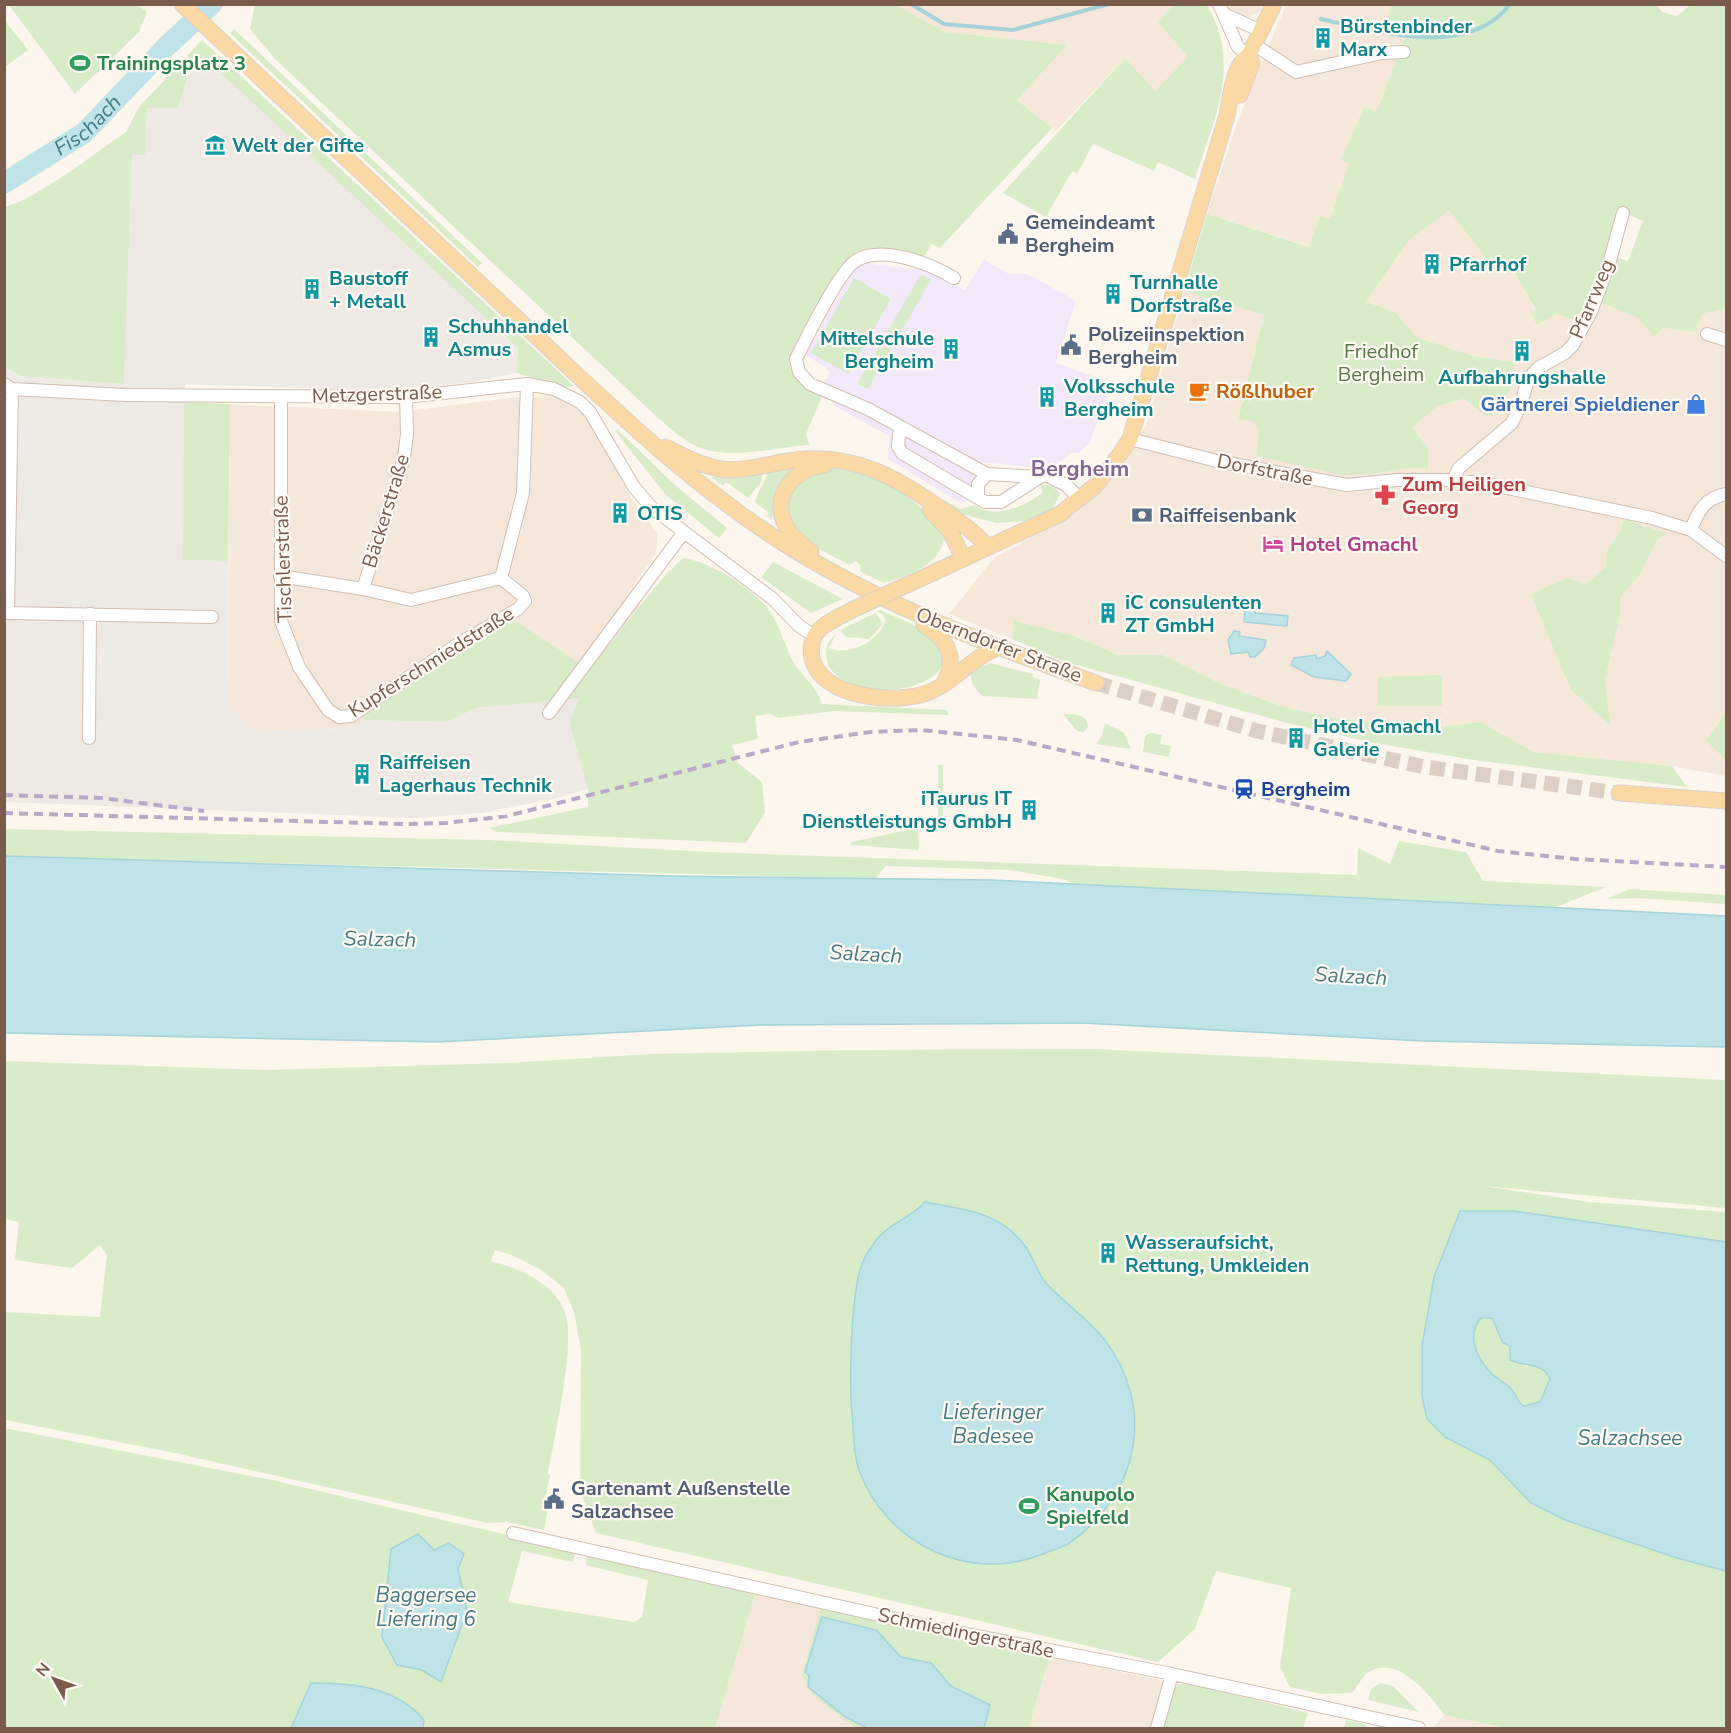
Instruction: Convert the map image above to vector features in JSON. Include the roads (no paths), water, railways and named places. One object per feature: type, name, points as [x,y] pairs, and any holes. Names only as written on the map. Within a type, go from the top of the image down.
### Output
[{"type":"main road","points":[[182,4],[644,437],[736,512],[838,575],[901,607],[911,620],[935,632],[948,646],[951,664],[944,682]]},
{"type":"main road","points":[[998,648],[975,657],[944,682],[921,695],[900,698],[844,690],[831,684],[817,670],[811,651],[814,636],[830,622],[987,546],[1060,514],[1095,486],[1130,439],[1227,116],[1239,95],[1252,63],[1255,44],[1274,4]]},
{"type":"main road","points":[[644,437],[702,465],[722,469],[815,459],[851,461],[874,468],[914,490],[958,519],[987,546]]},
{"type":"main road","points":[[838,575],[792,535],[782,516],[782,497],[785,488],[798,474],[811,467],[849,467],[891,483],[942,520],[963,558]]},
{"type":"main road","name":"Oberndorfer Straße","points":[[901,607],[998,648],[1096,683]]},
{"type":"main road","points":[[1619,794],[1726,801]]},
{"type":"street","points":[[1222,10],[1238,47],[1255,44]]},
{"type":"street","points":[[1222,10],[1255,44],[1296,72],[1382,53],[1404,52]]},
{"type":"street","name":"Pfarrweg","points":[[1453,480],[1459,468],[1512,423],[1521,404],[1528,379],[1573,345],[1591,312],[1610,264],[1623,213]]},
{"type":"street","points":[[954,278],[929,263],[898,257],[872,256],[857,259],[846,272],[796,359],[799,372],[810,384],[843,397],[987,474],[1040,477]]},
{"type":"street","points":[[1707,333],[1726,340]]},
{"type":"street","points":[[501,578],[523,493],[526,384]]},
{"type":"street","name":"Metzgerstraße","points":[[8,387],[125,395],[406,397],[526,384],[554,389],[585,407],[603,429],[634,487],[651,507],[773,599],[798,625],[814,636]]},
{"type":"street","points":[[8,387],[8,613],[212,617]]},
{"type":"street","name":"Tischlerstraße","points":[[281,396],[281,621],[299,667],[328,710]]},
{"type":"street","name":"Bäckerstraße","points":[[363,589],[404,458],[408,434],[406,397]]},
{"type":"street","points":[[900,427],[898,446],[902,453],[985,502],[1001,502],[1046,475],[1055,478],[1080,499]]},
{"type":"street","name":"Dorfstraße","points":[[1130,439],[1217,461],[1347,485],[1398,480],[1453,480],[1605,508],[1691,530],[1726,556]]},
{"type":"street","points":[[978,497],[978,484],[987,474]]},
{"type":"street","points":[[1691,530],[1699,510],[1707,501],[1726,494]]},
{"type":"street","points":[[549,713],[684,532]]},
{"type":"street","name":"Kupferschmiedstraße","points":[[280,576],[363,589],[411,600],[501,578],[524,596],[525,601],[518,609],[455,646],[351,716],[339,717],[328,710]]},
{"type":"street","points":[[90,614],[90,738]]},
{"type":"street","name":"Schmiedingerstraße","points":[[513,1533],[941,1629],[1172,1674],[1419,1728]]},
{"type":"street","points":[[1157,1728],[1172,1674]]},
{"type":"water","points":[[1245,609],[1255,610],[1255,613],[1288,616],[1287,626],[1244,622]]},
{"type":"water","points":[[1234,631],[1240,632],[1239,636],[1266,640],[1264,648],[1255,657],[1250,657],[1248,652],[1231,654],[1228,640]]},
{"type":"water","points":[[1327,651],[1351,674],[1346,681],[1314,677],[1291,665],[1294,658],[1316,655],[1317,659],[1325,656]]},
{"type":"water","name":"Salzach","points":[[5,856],[671,876],[993,880],[1726,916],[1726,1047],[1423,1041],[1082,1023],[761,1025],[437,1042],[5,1033]]},
{"type":"water","name":"Lieferinger Badesee","points":[[925,1202],[980,1214],[1005,1226],[1015,1235],[1028,1250],[1045,1282],[1104,1339],[1120,1365],[1130,1392],[1135,1420],[1133,1447],[1125,1474],[1113,1499],[1094,1522],[1071,1542],[1043,1554],[1015,1562],[987,1564],[959,1560],[933,1551],[910,1537],[889,1519],[872,1496],[859,1470],[855,1450],[851,1382],[853,1321],[860,1270],[877,1239]]},
{"type":"water","name":"Salzachsee","points":[[1460,1211],[1514,1211],[1726,1242],[1726,1571],[1677,1558],[1565,1520],[1531,1503],[1490,1460],[1445,1437],[1427,1419],[1422,1396],[1422,1346],[1434,1277]],"holes":[[[1481,1318],[1492,1318],[1503,1343],[1510,1346],[1510,1360],[1538,1367],[1550,1379],[1540,1402],[1523,1406],[1511,1388],[1491,1373],[1481,1361],[1475,1347],[1474,1332]]]},
{"type":"water","name":"Baggersee Liefering 6","points":[[418,1534],[434,1550],[449,1543],[464,1554],[458,1569],[467,1611],[441,1682],[422,1670],[397,1665],[382,1637],[391,1549]]},
{"type":"water","points":[[822,1617],[876,1630],[901,1657],[931,1663],[951,1686],[990,1705],[984,1728],[867,1728],[844,1716],[808,1687],[809,1675],[805,1672]]},
{"type":"water","points":[[311,1683],[357,1686],[386,1693],[400,1700],[424,1720],[423,1728],[291,1728]]},
{"type":"waterway","name":"Fischach","points":[[4,183],[84,133],[167,46],[212,4]]},
{"type":"waterway","points":[[911,4],[944,24],[1013,30],[1109,4]]},
{"type":"waterway","points":[[1321,19],[1395,34],[1447,37],[1471,32],[1492,21],[1510,4]]},
{"type":"tunnel","points":[[1096,683],[1257,731],[1425,767],[1619,793]]},
{"type":"railway","points":[[4,813],[405,824],[446,823],[507,816],[799,742],[871,732],[922,730],[1017,740],[1498,851],[1575,859],[1726,867]]},
{"type":"railway","points":[[4,795],[102,798],[204,811]]},
{"type":"place","name":"Bürstenbinder Marx","points":[[1323,38]]},
{"type":"place","name":"Trainingsplatz 3","points":[[80,63]]},
{"type":"place","name":"Welt der Gifte","points":[[215,145]]},
{"type":"place","name":"Gemeindeamt Bergheim","points":[[1008,234]]},
{"type":"place","name":"Pfarrhof","points":[[1432,264]]},
{"type":"place","name":"Baustoff + Metall","points":[[312,289]]},
{"type":"place","name":"Turnhalle Dorfstraße","points":[[1113,294]]},
{"type":"place","name":"Schuhhandel Asmus","points":[[431,337]]},
{"type":"place","name":"Polizeiinspektion Bergheim","points":[[1071,345]]},
{"type":"place","name":"Mittelschule Bergheim","points":[[951,349]]},
{"type":"place","name":"Aufbahrungshalle","points":[[1522,351]]},
{"type":"place","name":"Rößlhuber","points":[[1199,391]]},
{"type":"place","name":"Volksschule Bergheim","points":[[1047,397]]},
{"type":"place","name":"Gärtnerei Spieldiener","points":[[1696,404]]},
{"type":"place","name":"Zum Heiligen Georg","points":[[1385,495]]},
{"type":"place","name":"OTIS","points":[[620,513]]},
{"type":"place","name":"Raiffeisenbank","points":[[1142,515]]},
{"type":"place","name":"Hotel Gmachl","points":[[1273,544]]},
{"type":"place","name":"iC consulenten ZT GmbH","points":[[1108,613]]},
{"type":"place","name":"Hotel Gmachl Galerie","points":[[1296,738]]},
{"type":"place","name":"Raiffeisen Lagerhaus Technik","points":[[362,774]]},
{"type":"place","name":"Bergheim","points":[[1244,789]]},
{"type":"place","name":"iTaurus IT Dienstleistungs GmbH","points":[[1029,810]]},
{"type":"place","name":"Wasseraufsicht, Rettung, Umkleiden","points":[[1108,1253]]},
{"type":"place","name":"Gartenamt Außenstelle Salzachsee","points":[[554,1499]]},
{"type":"place","name":"Kanupolo Spielfeld","points":[[1029,1506]]},
{"type":"district","name":"Bergheim","points":[[1080,469]]},
{"type":"park label","name":"Friedhof Bergheim","points":[[1381,362]]}]
